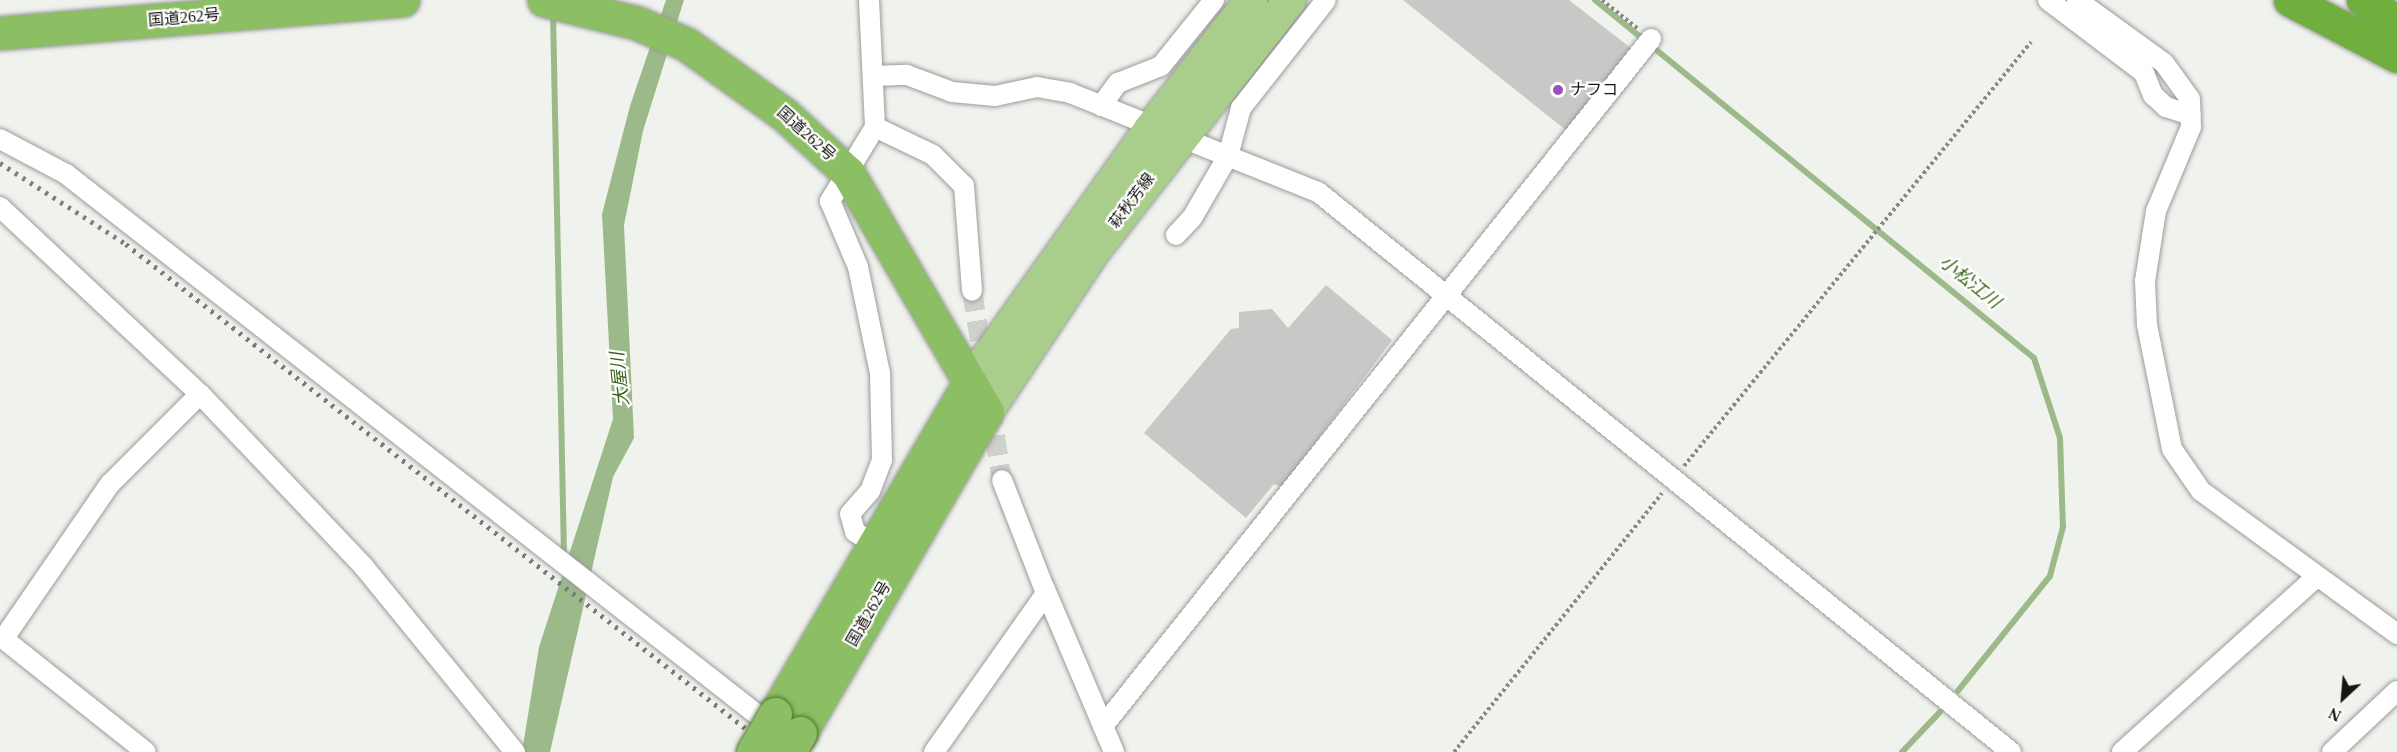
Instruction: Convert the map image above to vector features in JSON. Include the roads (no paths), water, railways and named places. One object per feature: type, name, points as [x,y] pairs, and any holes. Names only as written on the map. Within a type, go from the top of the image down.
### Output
[{"type":"highway","name":"国道262号","points":[[0,33],[403,0]]},
{"type":"highway","name":"国道262号","points":[[544,0],[637,23],[686,44],[786,115],[849,173],[987,412],[792,738],[753,752]]},
{"type":"highway","points":[[2290,0],[2397,56]]},
{"type":"highway","points":[[2363,0],[2397,22]]},
{"type":"highway","name":"国道262号","points":[[792,738],[874,544],[969,383]]},
{"type":"main road","name":"萩秋芳線","points":[[969,383],[1150,129],[1251,0]]},
{"type":"main road","name":"萩秋芳線","points":[[987,412],[1094,251],[1290,0]]},
{"type":"street","points":[[869,0],[875,127],[830,201],[858,267],[872,324],[880,373],[882,460],[870,491],[850,514],[850,525],[874,544]]},
{"type":"street","points":[[1101,106],[1118,83],[1161,66],[1214,0]]},
{"type":"street","points":[[1176,235],[1192,218],[1228,156],[1241,108],[1326,0]]},
{"type":"street","points":[[2048,0],[2144,73],[2153,95],[2166,107],[2191,114]]},
{"type":"street","points":[[2077,0],[2181,79],[2191,114],[2191,127],[2156,211],[2145,281],[2147,326],[2172,449],[2200,491],[2315,578],[2397,634]]},
{"type":"street","points":[[1103,726],[1451,297],[1651,39]]},
{"type":"street","points":[[873,76],[907,75],[952,92],[995,96],[1037,87],[1101,106],[1150,129],[1180,138],[1318,192],[1451,297],[1673,480],[2011,752]]},
{"type":"street","points":[[875,127],[933,155],[963,186],[972,291]]},
{"type":"street","points":[[0,139],[66,174],[792,738]]},
{"type":"street","points":[[0,207],[200,394],[364,567],[512,751]]},
{"type":"street","points":[[146,752],[2,637],[110,484],[200,394]]},
{"type":"street","points":[[1002,480],[1044,587],[1114,752]]},
{"type":"street","points":[[2122,752],[2315,578]]},
{"type":"street","points":[[934,752],[1046,593],[1044,587]]},
{"type":"street","points":[[2332,752],[2397,691]]},
{"type":"water","name":"大屋川","points":[[666,0],[684,0],[643,131],[624,225],[634,438],[613,477],[550,752],[522,752],[539,647],[613,419],[602,214],[630,106]]},
{"type":"waterway","name":"小松江川","points":[[1595,0],[2034,358],[2060,438],[2063,527],[2050,576],[1958,691]]},
{"type":"waterway","points":[[553,13],[564,557]]},
{"type":"waterway","name":"小松江川","points":[[1902,752],[1940,712]]},
{"type":"tunnel","points":[[972,291],[984,365]]},
{"type":"tunnel","points":[[990,406],[1002,480]]},
{"type":"railway","points":[[0,163],[126,244],[776,752]]},
{"type":"place","name":"ナフコ","points":[[1558,90]]}]
